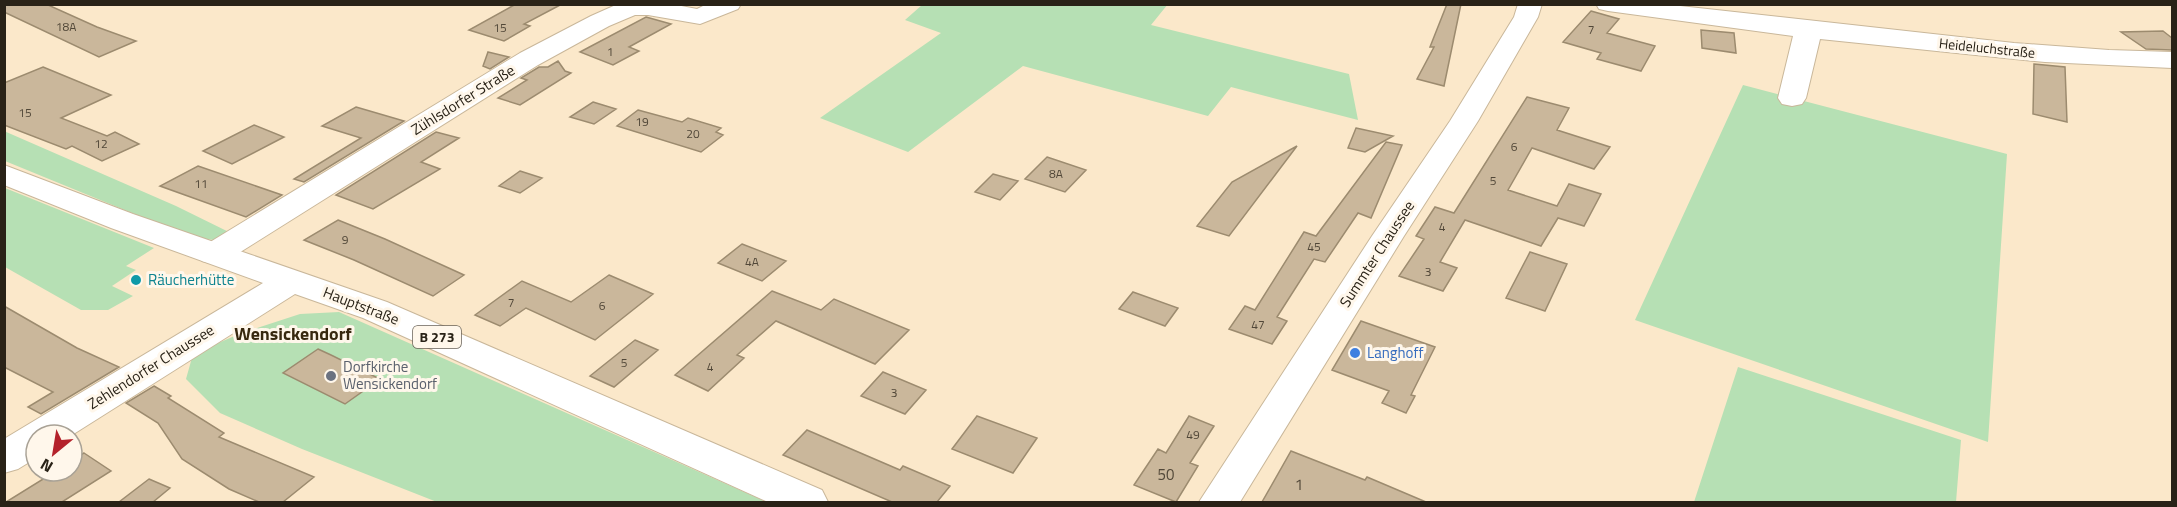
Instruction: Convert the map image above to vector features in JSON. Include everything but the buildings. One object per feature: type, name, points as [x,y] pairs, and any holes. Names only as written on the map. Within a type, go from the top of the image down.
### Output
[{"type":"main road","name":"Zühlsdorfer Straße","points":[[214,254],[473,93],[600,21],[631,8],[648,8],[700,17],[729,4]]},
{"type":"main road","name":"Summter Chaussee","points":[[1219,502],[1382,245],[1464,122],[1526,17],[1530,4]]},
{"type":"main road","name":"Heideluchstraße","points":[[1608,4],[1720,21],[1802,30],[2117,60],[2172,60]]},
{"type":"main road","points":[[1792,98],[1807,38],[1802,30]]},
{"type":"main road","name":"Hauptstraße","points":[[4,174],[214,254],[375,310],[807,502]]},
{"type":"main road","name":"Zehlendorfer Chaussee","points":[[61,423],[291,281]]},
{"type":"main road","points":[[4,458],[24,446]]},
{"type":"green space","points":[[1168,4],[1151,25],[1349,74],[1358,120],[1231,87],[1208,116],[1023,66],[908,152],[820,118],[941,33],[905,20],[922,5]]},
{"type":"green space","points":[[1743,85],[2007,154],[1988,442],[1635,320]]},
{"type":"green space","points":[[4,131],[176,206],[239,237],[226,242],[188,236],[5,161]]},
{"type":"green space","points":[[5,188],[154,248],[126,266],[136,270],[112,286],[133,296],[108,310],[81,310],[5,267]]},
{"type":"green space","points":[[339,312],[767,502],[437,502],[302,449],[220,413],[186,379],[193,354],[239,334],[300,314]]},
{"type":"green space","points":[[1738,367],[1961,440],[1956,502],[1694,502]]},
{"type":"place","name":"Räucherhütte","points":[[136,280]]},
{"type":"place","name":"Langhoff","points":[[1355,353]]},
{"type":"place","name":"Dorfkirche Wensickendorf","points":[[331,376]]},
{"type":"district","name":"Wensickendorf","points":[[293,334]]}]
